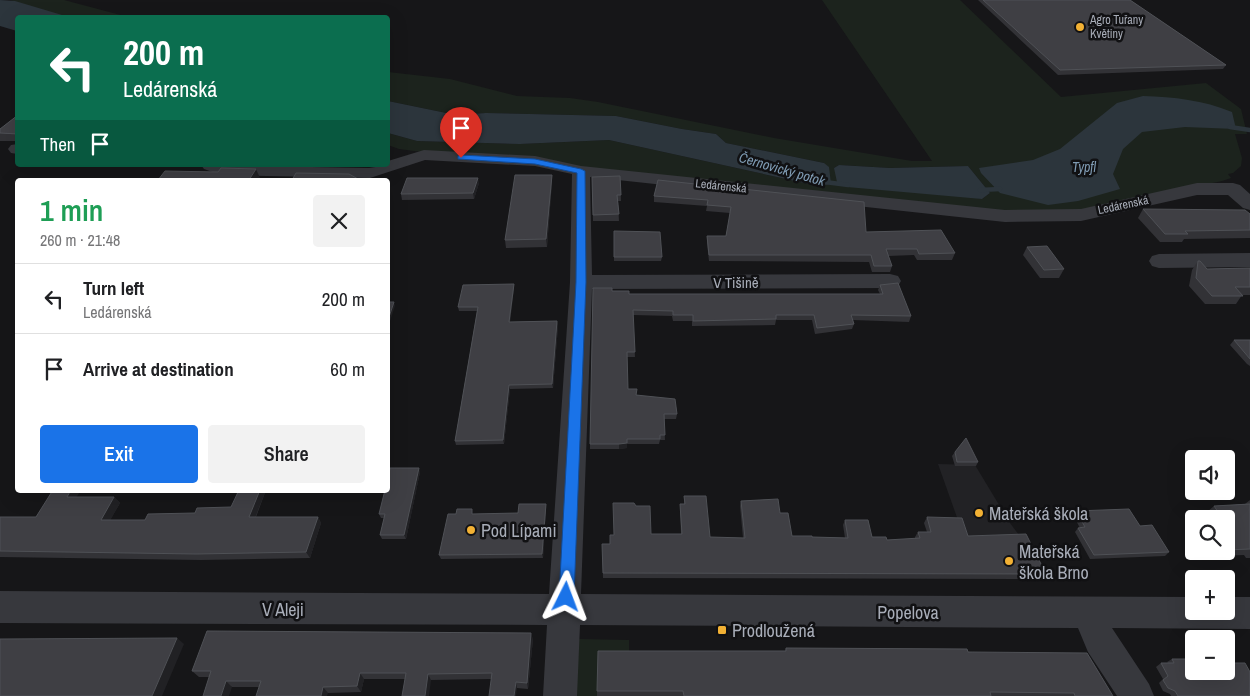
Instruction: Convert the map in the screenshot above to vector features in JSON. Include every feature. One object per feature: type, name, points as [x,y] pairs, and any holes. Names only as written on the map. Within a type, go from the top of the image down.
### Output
[{"type":"street","name":"Ledárenská","points":[[390,167],[424,156],[535,162],[581,171],[1005,216],[1081,214],[1197,189],[1233,189],[1250,204]]},
{"type":"street","name":"Ledárenská","points":[[214,167],[221,170],[370,173],[389,167]]},
{"type":"street","points":[[560,696],[566,611],[581,282],[581,171]]},
{"type":"street","points":[[1159,261],[1250,260]]},
{"type":"street","name":"V Tišině","points":[[581,282],[890,281]]},
{"type":"street","name":"V Aleji","points":[[0,608],[566,611]]},
{"type":"street","name":"Popelova","points":[[566,611],[1250,614]]},
{"type":"street","points":[[1088,612],[1100,640],[1137,696]]},
{"type":"shaded area","points":[[10,0],[64,0],[120,15],[58,15]]},
{"type":"shaded area","points":[[822,0],[960,0],[1061,97],[1206,83],[1241,109],[1247,134],[1235,134],[1242,158],[1241,166],[1233,173],[1228,174],[1231,178],[1082,211],[1035,214],[399,149],[390,146],[390,134],[417,141],[520,144],[609,140],[818,186],[831,184],[824,163],[726,143],[716,134],[616,116],[486,113],[456,115],[390,101],[390,72],[450,79],[517,96],[570,98],[598,102],[774,138],[912,161],[932,161]],"holes":[[[839,165],[890,168],[968,166],[990,193],[982,199],[834,168]]]},
{"type":"shaded area","name":"Mateřská škola","points":[[938,464],[975,465],[1010,523],[1022,539],[992,578],[959,523]]},
{"type":"shaded area","points":[[579,639],[629,640],[629,656],[597,696],[576,696]]},
{"type":"water","points":[[0,0],[15,1],[62,15],[15,15],[15,30],[0,26]]},
{"type":"water","name":"Typfl","points":[[1143,96],[1188,100],[1221,108],[1232,112],[1236,129],[1185,127],[1142,132],[1123,149],[1113,174],[1120,189],[1078,201],[1048,205],[1000,193],[981,173],[979,168],[1033,160],[1060,149],[1117,103]]},
{"type":"water","points":[[390,101],[456,115],[486,113],[616,116],[716,134],[726,143],[824,163],[829,167],[831,184],[818,186],[609,140],[520,144],[417,141],[390,134]]},
{"type":"water","points":[[839,165],[890,168],[968,166],[990,193],[982,199],[847,187],[837,182],[834,168]]},
{"type":"building","points":[[983,0],[1130,0],[1226,65],[1060,70]]},
{"type":"building","points":[[15,117],[15,134],[0,133],[0,129]]},
{"type":"building","points":[[221,168],[256,169],[250,178],[160,178],[165,171],[218,172]]},
{"type":"building","points":[[296,173],[349,174],[356,178],[293,178]]},
{"type":"building","points":[[515,175],[552,175],[546,239],[505,240]]},
{"type":"building","points":[[620,176],[621,195],[617,195],[619,214],[593,215],[592,177]]},
{"type":"building","points":[[407,178],[478,178],[473,193],[401,194]]},
{"type":"building","points":[[658,180],[864,202],[866,232],[941,230],[955,253],[919,254],[917,249],[886,249],[892,266],[874,266],[871,255],[709,255],[707,236],[726,236],[731,207],[707,205],[708,200],[654,196]]},
{"type":"building","points":[[1143,209],[1245,210],[1250,214],[1250,230],[1185,231],[1188,234],[1165,234]]},
{"type":"building","points":[[614,231],[660,232],[662,257],[614,257]]},
{"type":"building","points":[[1047,246],[1064,269],[1044,270],[1027,247]]},
{"type":"building","points":[[1198,261],[1207,269],[1250,268],[1250,287],[1235,287],[1243,296],[1212,296],[1196,278]]},
{"type":"building","points":[[898,283],[911,316],[851,315],[854,324],[817,328],[814,315],[776,315],[776,319],[693,321],[693,315],[673,315],[673,311],[633,310],[635,352],[627,352],[628,389],[637,389],[636,395],[675,399],[677,414],[664,414],[665,435],[660,435],[660,439],[627,439],[627,443],[590,444],[593,288],[612,288],[612,291],[629,291],[629,294],[883,294],[880,285]]},
{"type":"building","points":[[514,284],[509,322],[557,321],[552,384],[509,385],[503,440],[455,441],[478,307],[458,307],[463,285]]},
{"type":"building","points":[[390,302],[394,302],[390,314]]},
{"type":"building","points":[[1234,340],[1250,340],[1250,359]]},
{"type":"building","points":[[966,438],[978,462],[957,462],[955,452]]},
{"type":"building","points":[[390,468],[419,468],[404,535],[380,535],[385,514],[379,514],[384,493],[390,493]]},
{"type":"building","points":[[51,493],[69,493],[67,497],[114,497],[101,520],[145,520],[148,514],[195,513],[197,508],[231,507],[238,493],[259,493],[249,517],[318,517],[306,552],[196,554],[0,551],[0,517],[36,517]]},
{"type":"building","points":[[684,496],[706,496],[710,537],[745,538],[741,501],[778,499],[780,513],[788,513],[792,536],[848,538],[845,520],[868,520],[872,537],[886,537],[887,540],[920,538],[918,532],[931,532],[927,517],[962,518],[968,536],[1026,534],[1046,574],[603,573],[602,544],[610,544],[610,535],[614,535],[613,503],[634,503],[636,506],[650,506],[651,534],[682,534],[680,504],[685,504]]},
{"type":"building","points":[[519,504],[546,504],[542,554],[439,555],[448,514],[456,514],[457,509],[472,509],[472,514],[518,513]]},
{"type":"building","points":[[1250,504],[1250,549],[1235,550],[1235,510],[1217,510],[1214,506]]},
{"type":"building","points":[[1129,509],[1140,526],[1152,525],[1169,552],[1094,555],[1078,528],[1085,527],[1076,511]]},
{"type":"building","points":[[207,631],[531,633],[527,683],[516,682],[514,696],[489,696],[492,673],[428,674],[425,696],[402,696],[406,673],[360,673],[357,686],[323,687],[321,696],[256,696],[261,681],[226,681],[221,696],[203,696],[211,671],[192,671]]},
{"type":"building","points":[[177,638],[152,696],[0,696],[0,639]]},
{"type":"building","points":[[786,648],[967,649],[968,652],[1087,653],[1113,696],[1075,696],[1074,693],[990,692],[991,696],[684,696],[683,691],[597,691],[598,651],[786,651]]},
{"type":"building","points":[[1172,659],[1185,659],[1185,680],[1235,680],[1235,663],[1245,663],[1250,672],[1250,696],[1178,696],[1175,691],[1168,688],[1163,680],[1168,676],[1161,663],[1174,663]]},
{"type":"waterway","name":"Černovický potok","points":[[1230,127],[1250,130]]},
{"type":"waterway","name":"Černovický potok","points":[[825,182],[848,185]]},
{"type":"waterway","name":"Černovický potok","points":[[980,190],[1000,189]]},
{"type":"place","name":"Agro Tuřany Květiny","points":[[1080,27]]},
{"type":"place","name":"Mateřská škola","points":[[979,513]]},
{"type":"place","name":"Pod Lípami","points":[[471,530]]},
{"type":"place","name":"Mateřská škola Brno","points":[[1009,561]]},
{"type":"place","name":"Prodloužená","points":[[722,630]]},
{"type":"route","points":[[461,158],[535,162],[581,171],[581,282],[566,597]]}]
